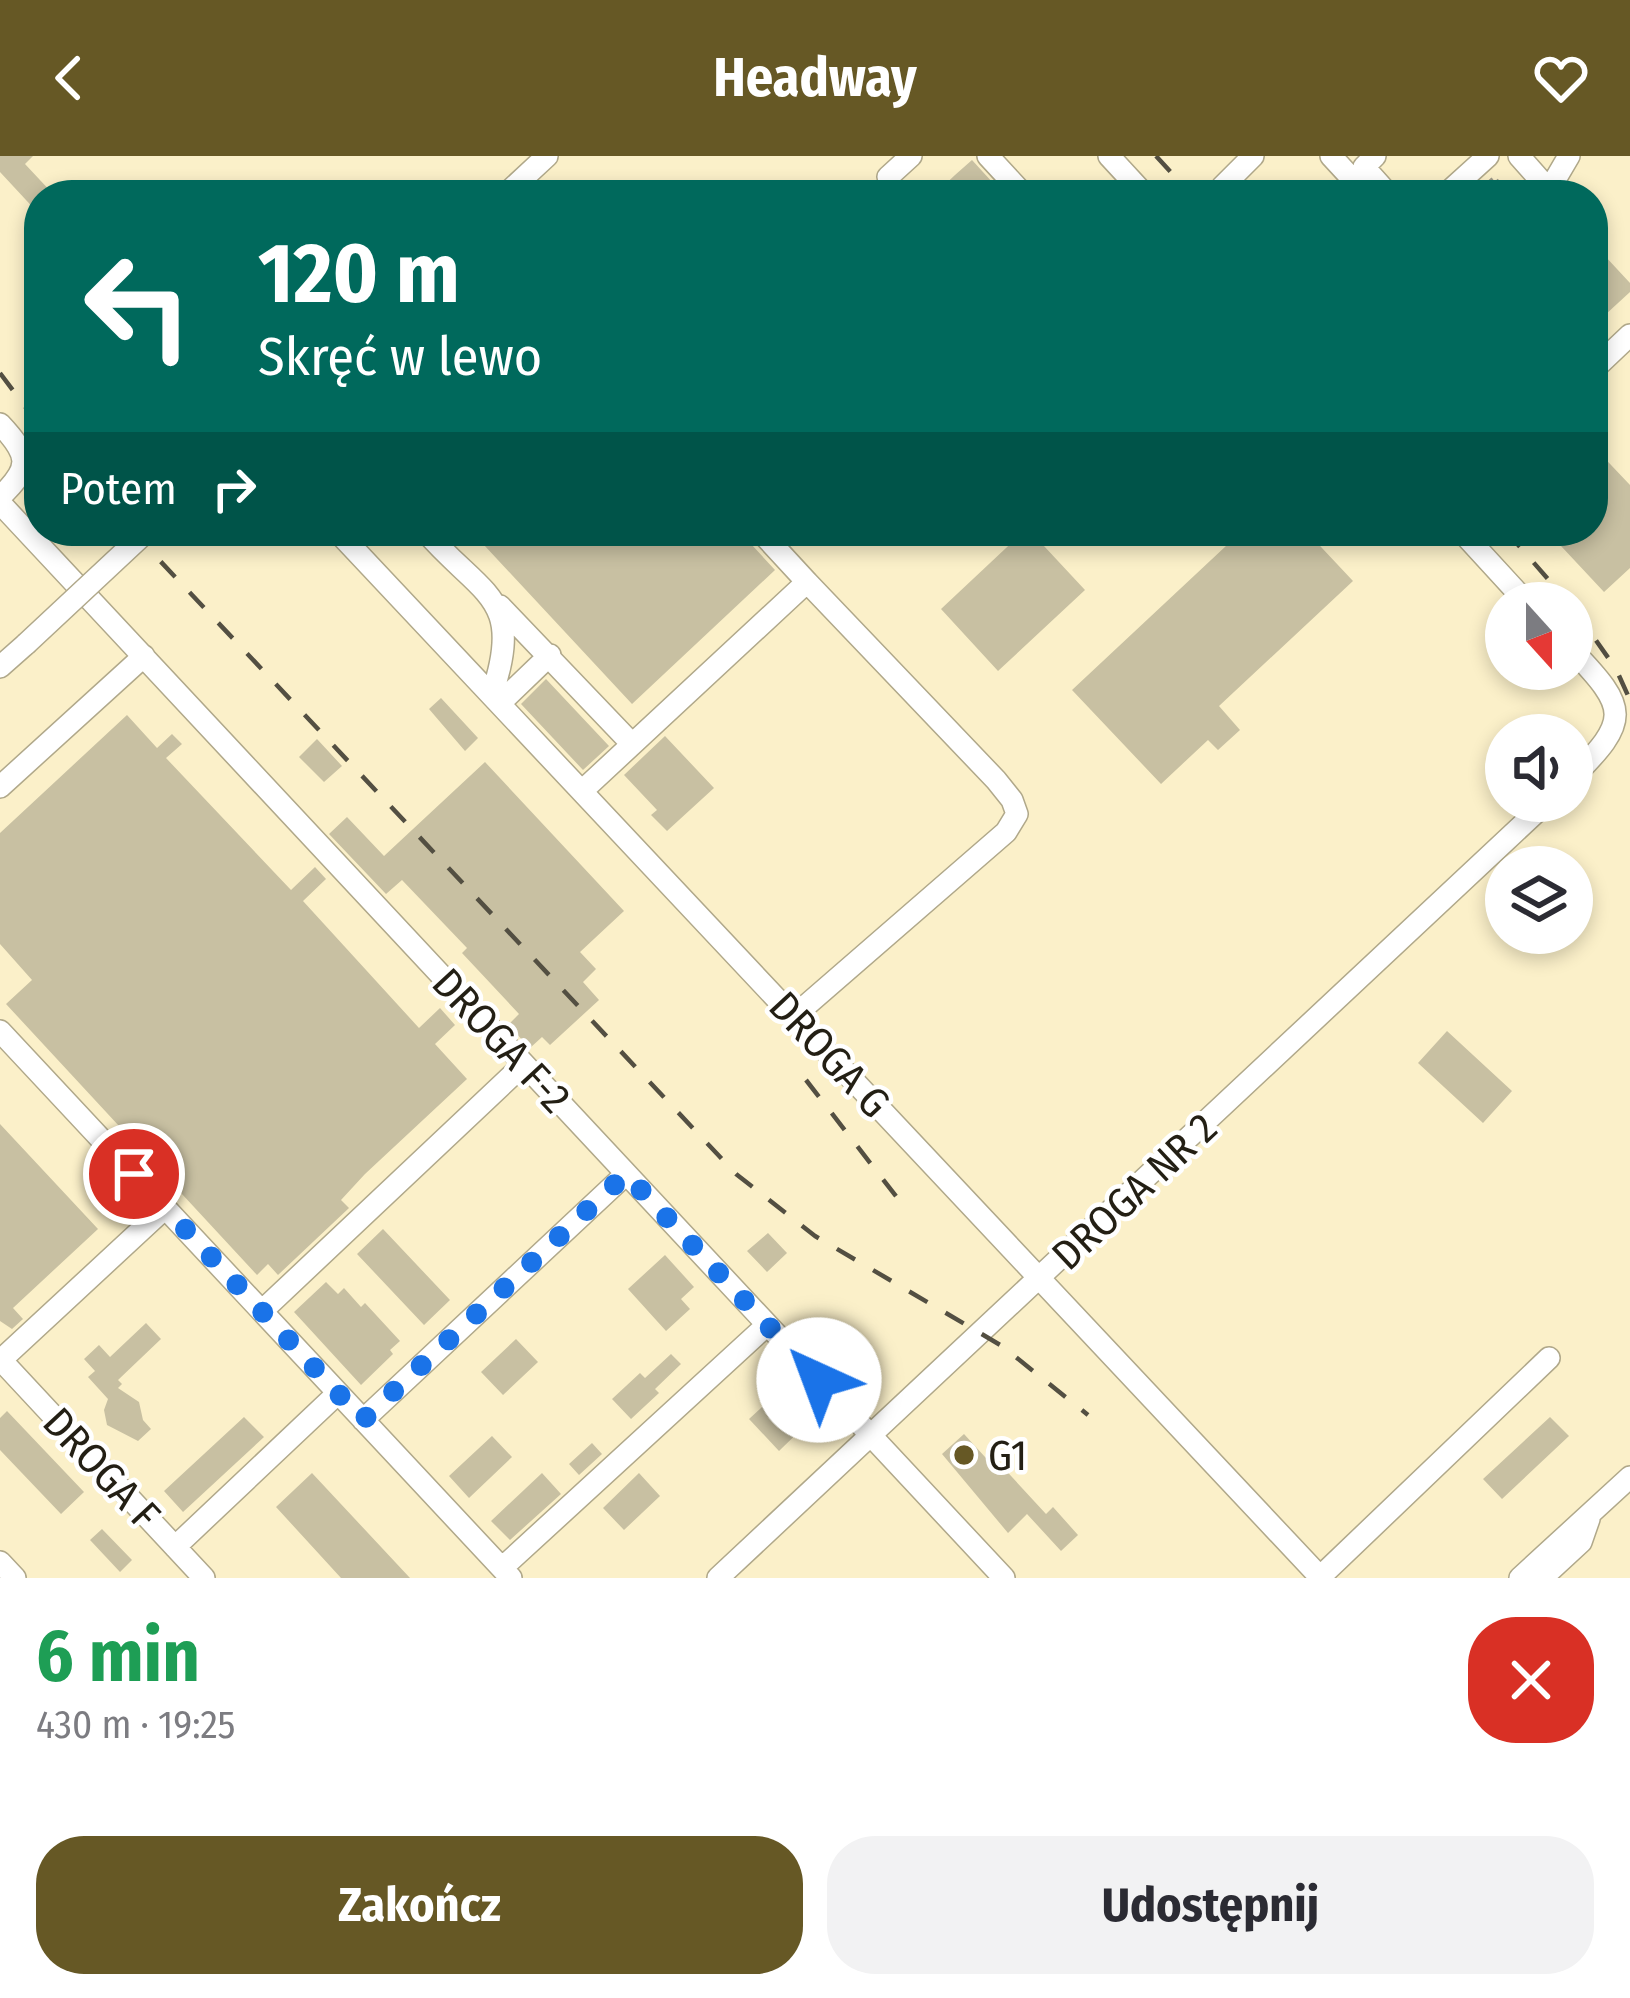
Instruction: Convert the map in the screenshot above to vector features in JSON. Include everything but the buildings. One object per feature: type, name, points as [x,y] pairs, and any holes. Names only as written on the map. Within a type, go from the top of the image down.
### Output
[{"type":"lane","points":[[522,180],[547,156]]},
{"type":"lane","points":[[888,177],[911,156]]},
{"type":"lane","points":[[988,156],[1010,180]]},
{"type":"lane","points":[[1109,156],[1131,180]]},
{"type":"lane","points":[[1226,180],[1253,156]]},
{"type":"lane","points":[[1331,156],[1353,180]]},
{"type":"lane","points":[[1462,180],[1488,156]]},
{"type":"lane","points":[[1519,156],[1537,180]]},
{"type":"lane","points":[[1608,356],[1630,335]]},
{"type":"lane","points":[[0,424],[22,450],[24,462],[22,472],[0,500]]},
{"type":"lane","name":"DROGA F-2","points":[[0,500],[24,526]]},
{"type":"lane","name":"DROGA F-2","points":[[42,546],[1004,1578]]},
{"type":"lane","points":[[0,668],[131,546]]},
{"type":"lane","name":"DROGA G","points":[[350,546],[1320,1577]]},
{"type":"lane","points":[[440,546],[632,744]]},
{"type":"lane","points":[[774,546],[996,780],[1012,800],[1016,814],[1006,832],[794,1016]]},
{"type":"lane","points":[[1475,546],[1508,582]]},
{"type":"lane","points":[[582,791],[807,582]]},
{"type":"lane","points":[[496,699],[505,657],[498,604]]},
{"type":"lane","points":[[496,699],[550,655]]},
{"type":"lane","points":[[0,787],[143,656]]},
{"type":"lane","points":[[1593,672],[1605,684],[1617,712],[1610,739],[1593,756]]},
{"type":"lane","name":"DROGA NR 2","points":[[718,1578],[1526,822]]},
{"type":"lane","points":[[3,1042],[506,1573],[767,1324]]},
{"type":"lane","points":[[262,1311],[524,1064]]},
{"type":"lane","points":[[363,1420],[626,1174]]},
{"type":"lane","points":[[0,1359],[165,1208]]},
{"type":"lane","points":[[1320,1577],[1549,1358]]},
{"type":"lane","name":"DROGA F","points":[[0,1359],[204,1578]]},
{"type":"lane","points":[[175,1547],[338,1394]]},
{"type":"lane","points":[[1520,1578],[1630,1477]]},
{"type":"lane","points":[[1542,1578],[1581,1542],[1592,1512]]},
{"type":"lane","points":[[0,1562],[15,1578]]},
{"type":"shaded area","points":[[0,156],[1630,156],[1630,1578],[0,1578]]},
{"type":"railway","points":[[1156,156],[1178,180]]},
{"type":"railway","points":[[0,373],[24,405]]},
{"type":"railway","points":[[146,546],[736,1174],[815,1236],[1002,1346],[1088,1415]]},
{"type":"railway","points":[[1519,546],[1551,582]]},
{"type":"railway","points":[[1593,636],[1630,700]]},
{"type":"railway","points":[[806,1080],[902,1204]]},
{"type":"place","name":"G1","points":[[964,1455]]},
{"type":"route","points":[[134,1174],[363,1420],[626,1174],[819,1380]]}]
